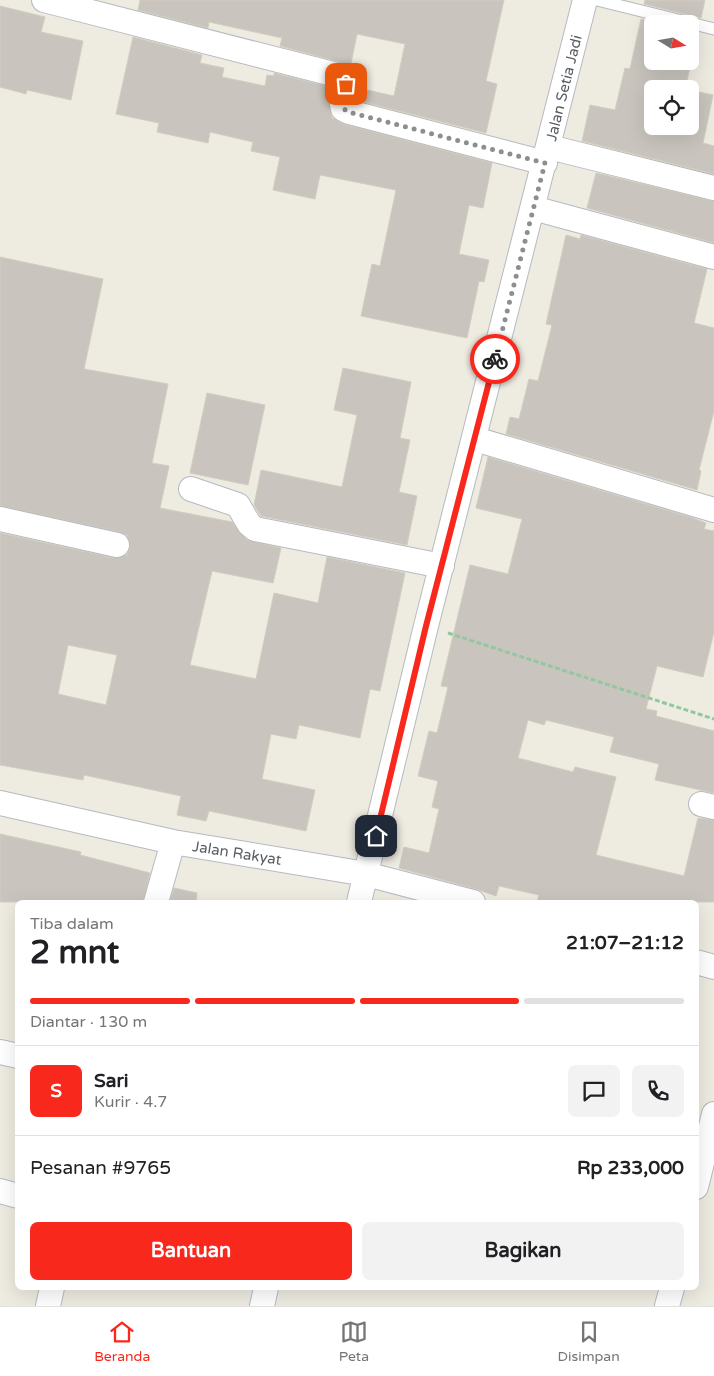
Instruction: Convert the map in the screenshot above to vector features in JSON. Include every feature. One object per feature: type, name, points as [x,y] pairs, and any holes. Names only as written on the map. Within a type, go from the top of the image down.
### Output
[{"type":"street","points":[[44,0],[337,75],[345,81],[342,104],[348,112],[547,155],[714,188]]},
{"type":"street","name":"Jalan Setia Jadi","points":[[360,900],[426,626],[585,0]]},
{"type":"street","points":[[533,208],[714,257]]},
{"type":"street","points":[[475,439],[714,510]]},
{"type":"street","points":[[191,489],[238,505],[249,524],[255,528],[442,566]]},
{"type":"street","points":[[0,519],[118,545]]},
{"type":"street","name":"Jalan Rakyat","points":[[0,803],[172,842],[366,874],[465,900]]},
{"type":"street","points":[[157,900],[172,842]]},
{"type":"street","points":[[699,963],[714,967]]},
{"type":"street","points":[[0,1052],[15,1055]]},
{"type":"street","points":[[700,1159],[714,1114]]},
{"type":"street","points":[[0,1191],[15,1195]]},
{"type":"street","points":[[48,1306],[52,1290]]},
{"type":"street","points":[[262,1306],[266,1290]]},
{"type":"street","points":[[667,1306],[671,1290]]},
{"type":"lane","points":[[597,0],[714,28]]},
{"type":"path","points":[[426,626],[714,719]]},
{"type":"building","points":[[140,0],[504,0],[486,81],[497,84],[486,133],[356,100],[358,88],[394,96],[405,44],[357,34],[350,68],[340,62],[280,46],[282,38],[209,22],[208,28],[138,10]]},
{"type":"building","points":[[645,0],[705,0],[701,18],[699,15],[689,15],[644,4]]},
{"type":"building","points":[[0,6],[45,17],[41,32],[83,41],[71,100],[27,90],[26,94],[0,87]]},
{"type":"building","points":[[641,19],[644,20],[644,70],[689,70],[687,80],[644,80],[644,135],[699,135],[699,92],[713,95],[703,143],[714,146],[714,174],[582,141],[590,105],[615,110],[625,68],[630,69]]},
{"type":"building","points":[[133,37],[202,55],[200,63],[224,68],[222,77],[265,86],[267,75],[274,76],[274,73],[330,87],[330,112],[332,118],[343,124],[492,163],[483,208],[469,205],[459,254],[489,260],[484,282],[479,281],[467,338],[361,316],[372,264],[380,266],[396,190],[320,175],[315,199],[273,190],[280,157],[251,151],[253,142],[210,132],[208,143],[157,132],[159,123],[116,114]]},
{"type":"building","points":[[596,173],[714,201],[714,243],[587,208]]},
{"type":"building","points":[[566,235],[580,239],[581,235],[707,269],[694,323],[714,328],[714,411],[699,470],[701,471],[697,490],[506,434],[510,417],[519,419],[529,379],[538,381],[552,325],[546,324]]},
{"type":"building","points":[[0,257],[103,279],[84,369],[168,384],[152,463],[169,466],[160,508],[232,522],[247,540],[281,548],[273,583],[212,571],[190,665],[256,679],[274,593],[318,603],[327,557],[405,573],[380,691],[370,689],[360,738],[299,725],[296,739],[271,734],[262,779],[315,790],[306,831],[209,811],[206,821],[177,815],[181,796],[84,775],[83,780],[0,765],[0,533],[114,558],[127,555],[130,548],[127,535],[120,532],[0,506]],"holes":[[[68,645],[117,655],[106,705],[58,694]]]},
{"type":"building","points":[[343,368],[411,382],[400,438],[410,440],[399,492],[417,496],[407,545],[261,516],[254,505],[261,470],[342,487],[357,415],[334,410]]},
{"type":"building","points":[[207,393],[265,405],[248,485],[190,473]]},
{"type":"building","points":[[488,457],[690,517],[706,523],[704,529],[714,531],[714,632],[703,677],[657,666],[646,709],[657,711],[656,716],[714,731],[714,793],[655,780],[659,764],[610,752],[614,737],[546,720],[544,725],[528,720],[518,758],[573,772],[575,767],[616,777],[596,855],[684,876],[698,818],[714,820],[714,902],[699,902],[699,900],[538,900],[539,895],[499,886],[496,896],[399,868],[404,847],[429,853],[439,809],[432,807],[438,781],[418,776],[429,731],[437,733],[448,687],[441,686],[470,565],[508,574],[522,519],[476,508]]},
{"type":"building","points":[[0,834],[81,852],[80,855],[150,873],[143,900],[15,900],[15,902],[0,902]]},
{"type":"building","points":[[174,888],[197,893],[196,900],[171,900]]},
{"type":"way so far","points":[[346,84],[342,104],[348,112],[545,163],[495,359]]},
{"type":"route","points":[[376,836],[426,626],[495,359]]}]
